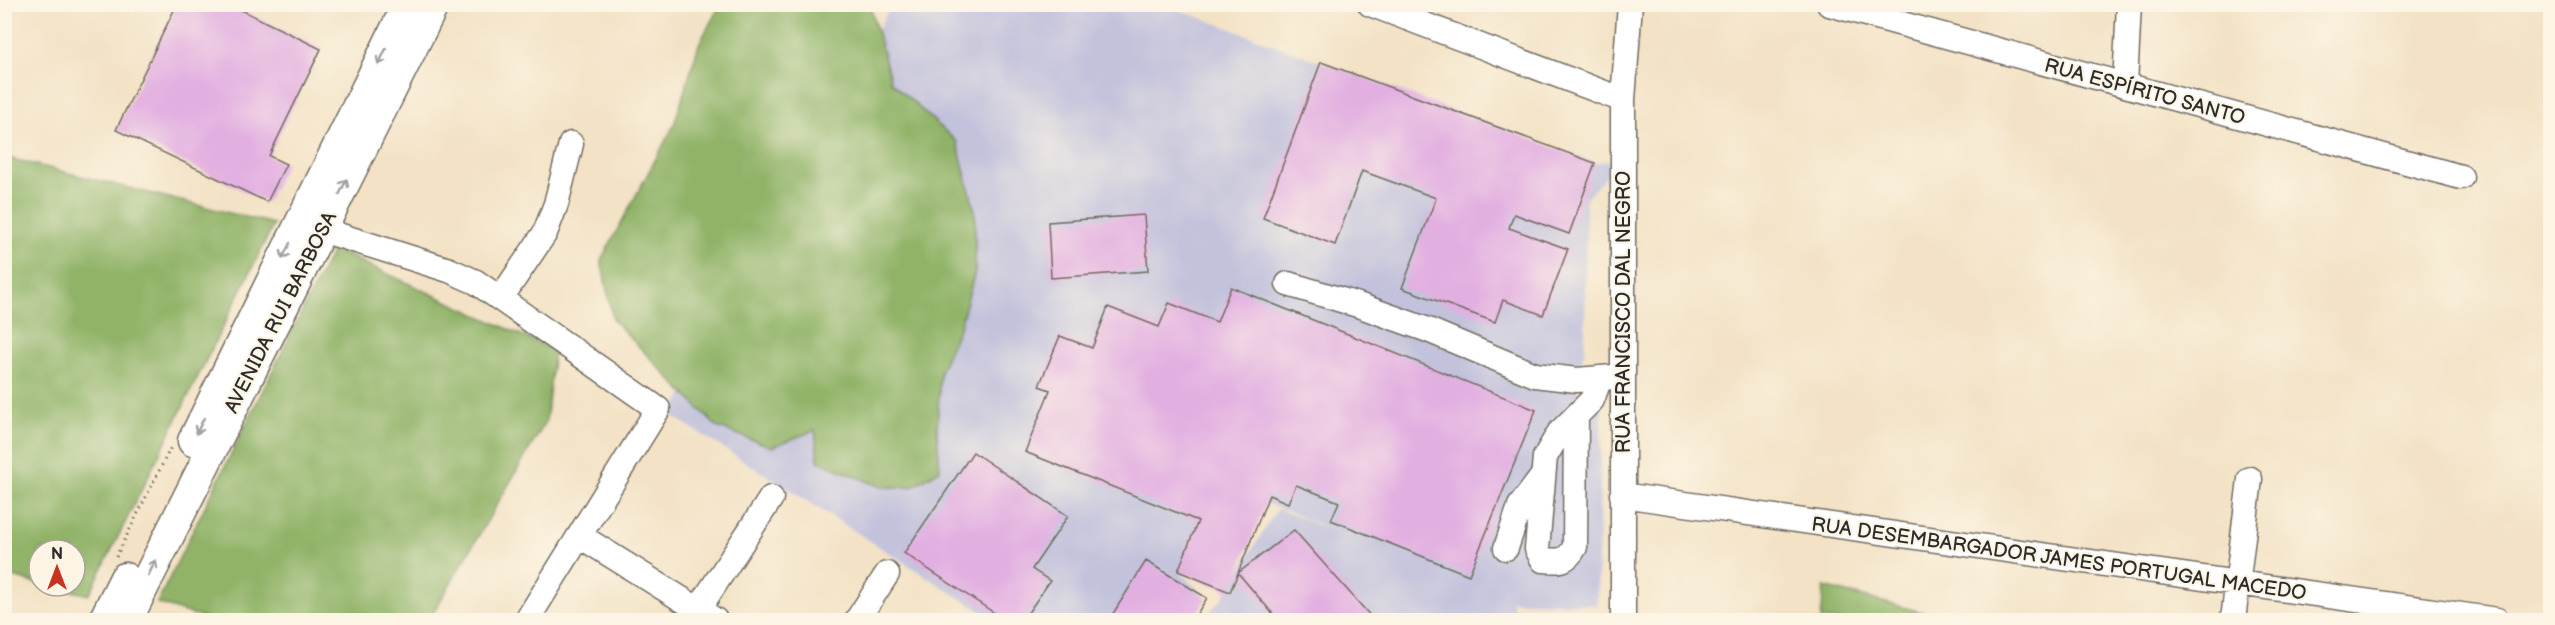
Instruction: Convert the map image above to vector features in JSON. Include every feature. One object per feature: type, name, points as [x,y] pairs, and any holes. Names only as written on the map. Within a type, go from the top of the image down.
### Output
[{"type":"main road","name":"AVENIDA RUI BARBOSA","points":[[104,621],[408,4]]},
{"type":"main road","name":"AVENIDA RUI BARBOSA","points":[[127,621],[434,4]]},
{"type":"street","name":"RUA FRANCISCO DAL NEGRO","points":[[1623,621],[1623,100],[1630,4]]},
{"type":"street","name":"RUA ESPÍRITO SANTO","points":[[1829,4],[2461,177]]},
{"type":"street","points":[[2125,86],[2129,4]]},
{"type":"street","points":[[1385,7],[1623,100]]},
{"type":"street","points":[[501,298],[545,233],[556,204],[571,144]]},
{"type":"street","points":[[322,230],[449,270],[476,282],[658,409],[528,621]]},
{"type":"street","points":[[1288,284],[1358,305],[1428,330],[1535,375],[1577,380],[1624,377]]},
{"type":"street","points":[[1576,416],[1575,547],[1569,557],[1559,561],[1543,560],[1537,549],[1545,457],[1559,433],[1576,416],[1592,400],[1600,378]]},
{"type":"street","points":[[1506,548],[1520,506],[1542,477]]},
{"type":"street","points":[[2233,621],[2250,478]]},
{"type":"street","name":"RUA DESEMBARGADOR JAMES PORTUGAL MACEDO","points":[[1622,495],[2497,621]]},
{"type":"street","points":[[580,536],[706,615],[771,498]]},
{"type":"street","points":[[857,621],[887,574]]},
{"type":"shaded area","points":[[891,5],[1166,5],[1595,163],[1623,158],[1586,198],[1585,348],[1574,390],[1602,395],[1597,605],[1511,601],[1518,620],[1202,620],[1228,589],[1179,572],[1207,598],[1192,620],[995,620],[671,415]],"holes":[[[1266,503],[1354,538],[1277,509],[1232,583]]]},
{"type":"green space","points":[[720,5],[870,5],[891,82],[957,142],[975,211],[975,272],[960,326],[940,372],[937,430],[940,470],[911,487],[882,487],[818,461],[815,430],[772,447],[717,427],[613,320],[601,260],[674,125],[699,44]]},
{"type":"green space","points":[[4,157],[274,224],[89,595],[87,595],[87,538],[27,538],[27,581],[5,575]]},
{"type":"green space","points":[[333,249],[554,350],[546,421],[429,620],[210,620],[157,603]]},
{"type":"green space","points":[[1824,587],[1953,620],[1821,620]]},
{"type":"building","points":[[177,4],[229,4],[321,49],[269,156],[286,164],[267,202],[116,130]]},
{"type":"building","points":[[1321,62],[1595,163],[1569,234],[1514,214],[1509,228],[1568,249],[1543,315],[1503,300],[1495,322],[1402,288],[1436,198],[1362,171],[1335,245],[1263,218]]},
{"type":"building","points":[[1144,215],[1148,271],[1051,278],[1048,222]]},
{"type":"building","points":[[1231,287],[1536,410],[1469,575],[1331,520],[1339,502],[1296,485],[1288,503],[1269,495],[1230,592],[1178,571],[1198,521],[1025,452],[1050,390],[1039,386],[1060,336],[1092,348],[1108,307],[1159,327],[1169,303],[1217,322]]},
{"type":"building","points":[[973,452],[1068,516],[1032,569],[1050,581],[1023,620],[1005,620],[904,553]]},
{"type":"building","points":[[1294,530],[1374,620],[1278,620],[1238,573]]},
{"type":"building","points":[[1146,561],[1207,598],[1193,620],[1109,620]]}]
